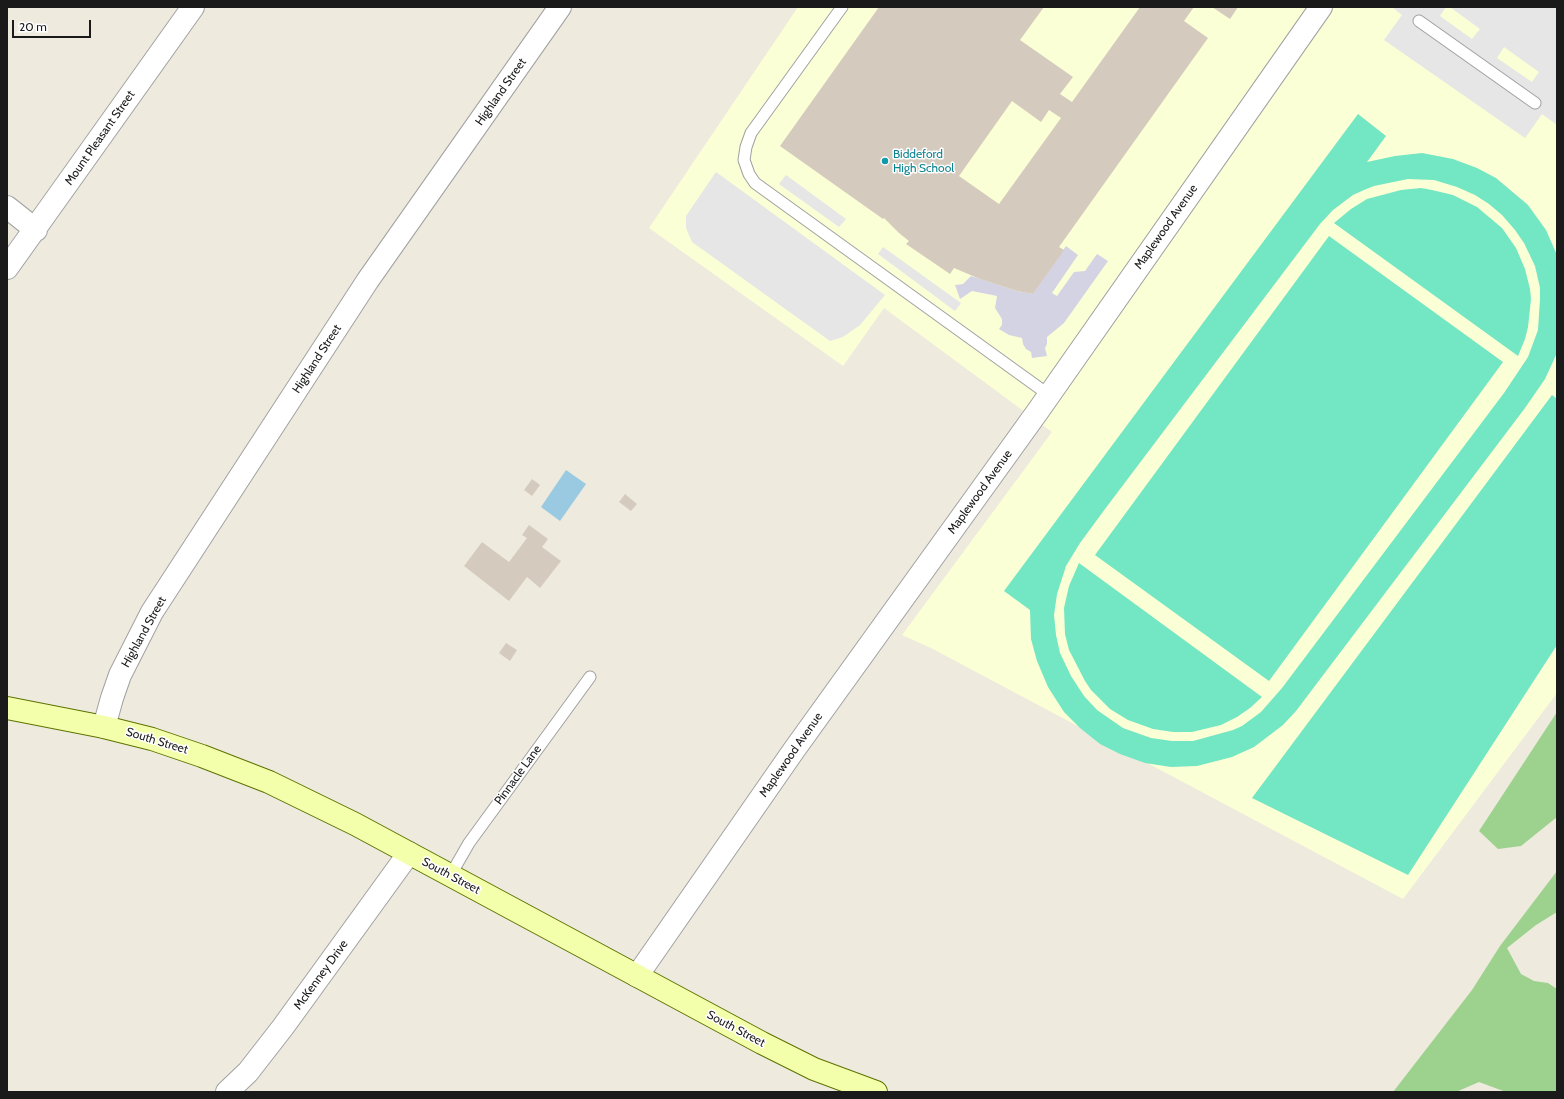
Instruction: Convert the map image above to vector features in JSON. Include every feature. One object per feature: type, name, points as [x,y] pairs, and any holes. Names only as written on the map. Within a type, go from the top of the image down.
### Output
[{"type":"street","name":"Mount Pleasant Street","points":[[7,268],[36,230],[193,7]]},
{"type":"street","name":"Highland Street","points":[[104,727],[120,675],[152,612],[368,280],[560,7]]},
{"type":"street","name":"Maplewood Avenue","points":[[637,976],[794,750],[1049,395],[1321,7]]},
{"type":"street","points":[[7,207],[36,230]]},
{"type":"street","name":"South Street","points":[[7,708],[104,727],[175,746],[248,773],[296,795],[408,853],[727,1025],[814,1069],[871,1091]]},
{"type":"street","name":"McKenney Drive","points":[[227,1092],[248,1072],[284,1027],[408,853]]},
{"type":"lane","points":[[842,7],[751,133],[746,147],[744,160],[749,174],[755,183],[1049,395]]},
{"type":"lane","points":[[1419,21],[1535,103]]},
{"type":"lane","name":"Pinnacle Lane","points":[[450,876],[469,843],[590,677]]},
{"type":"shaded area","points":[[798,7],[1557,7],[1557,693],[1403,899],[931,648],[902,635],[1052,432],[884,308],[843,366],[649,228]]},
{"type":"shaded area","points":[[1392,7],[1446,7],[1440,16],[1472,39],[1480,29],[1450,7],[1557,7],[1557,125],[1542,114],[1525,138],[1384,40],[1402,15]],"holes":[[[1504,47],[1539,72],[1532,82],[1497,58]]]},
{"type":"shaded area","points":[[716,172],[885,295],[860,325],[843,337],[830,341],[692,242],[686,228],[686,216]]},
{"type":"shaded area","points":[[786,175],[846,219],[839,227],[779,184]]},
{"type":"shaded area","points":[[1066,246],[1078,255],[1052,293],[1057,296],[1074,272],[1085,271],[1097,254],[1108,261],[1064,323],[1047,337],[1047,344],[1045,348],[1047,356],[1032,358],[1031,352],[1026,349],[1023,344],[1022,338],[1009,335],[999,329],[1002,325],[1002,319],[995,308],[997,296],[972,291],[960,299],[955,285],[963,284],[971,276],[1017,291],[1033,294]]},
{"type":"shaded area","points":[[883,247],[961,303],[955,311],[878,254]]},
{"type":"green space","points":[[1358,114],[1386,136],[1367,162],[1395,156],[1422,153],[1453,159],[1477,168],[1496,178],[1528,205],[1546,230],[1557,255],[1557,353],[1545,379],[1525,408],[1296,711],[1283,725],[1254,747],[1232,757],[1197,766],[1171,767],[1145,763],[1120,754],[1100,744],[1080,728],[1064,712],[1048,687],[1037,661],[1031,639],[1030,610],[1004,591]],"holes":[[[1408,179],[1434,180],[1457,187],[1475,195],[1489,204],[1502,215],[1524,243],[1535,266],[1540,288],[1538,330],[1528,357],[1504,393],[1282,688],[1261,712],[1242,726],[1233,730],[1193,741],[1172,741],[1151,738],[1123,728],[1097,710],[1084,696],[1071,676],[1060,653],[1054,615],[1057,594],[1066,566],[1080,543],[1105,509],[1320,224],[1333,210],[1353,195],[1374,186]]]},
{"type":"green space","points":[[1421,188],[1453,195],[1477,207],[1502,228],[1516,248],[1525,269],[1531,299],[1528,327],[1518,356],[1334,223],[1351,209],[1367,199],[1401,190]]},
{"type":"green space","points":[[1329,236],[1503,362],[1269,681],[1095,555]]},
{"type":"green space","points":[[1552,395],[1557,399],[1557,645],[1408,875],[1252,798]]},
{"type":"green space","points":[[1079,563],[1262,697],[1237,717],[1221,725],[1192,732],[1173,732],[1153,729],[1128,720],[1110,709],[1091,690],[1085,681],[1069,650],[1065,634],[1064,608],[1069,586]]},
{"type":"green space","points":[[1557,712],[1557,817],[1521,846],[1498,849],[1479,831]]},
{"type":"green space","points":[[1557,871],[1557,912],[1536,925],[1507,948],[1521,974],[1534,981],[1548,983],[1557,989],[1557,1092],[1506,1092],[1479,1082],[1456,1092],[1393,1092],[1472,990],[1500,946]]},
{"type":"water","points":[[566,470],[586,484],[560,521],[541,507]]},
{"type":"building","name":"Biddeford High School","points":[[879,7],[1044,7],[1020,40],[1073,77],[1060,94],[1072,102],[1140,7],[1194,7],[1184,21],[1208,38],[1059,247],[1064,250],[1033,294],[1017,291],[980,279],[954,268],[950,274],[906,244],[909,241],[884,218],[883,219],[780,146]],"holes":[[[1012,101],[1041,122],[1049,110],[1061,118],[999,204],[959,176]]]},
{"type":"building","points":[[1212,7],[1238,7],[1230,19]]},
{"type":"building","points":[[532,479],[540,485],[532,496],[524,490]]},
{"type":"building","points":[[625,494],[637,504],[631,511],[619,502]]},
{"type":"building","points":[[529,525],[548,539],[542,547],[561,561],[540,588],[527,577],[509,601],[464,566],[482,542],[509,562],[527,538],[522,535]]},
{"type":"building","points":[[506,643],[517,650],[510,661],[499,653]]},
{"type":"place","name":"Biddeford High School","points":[[885,161]]}]
